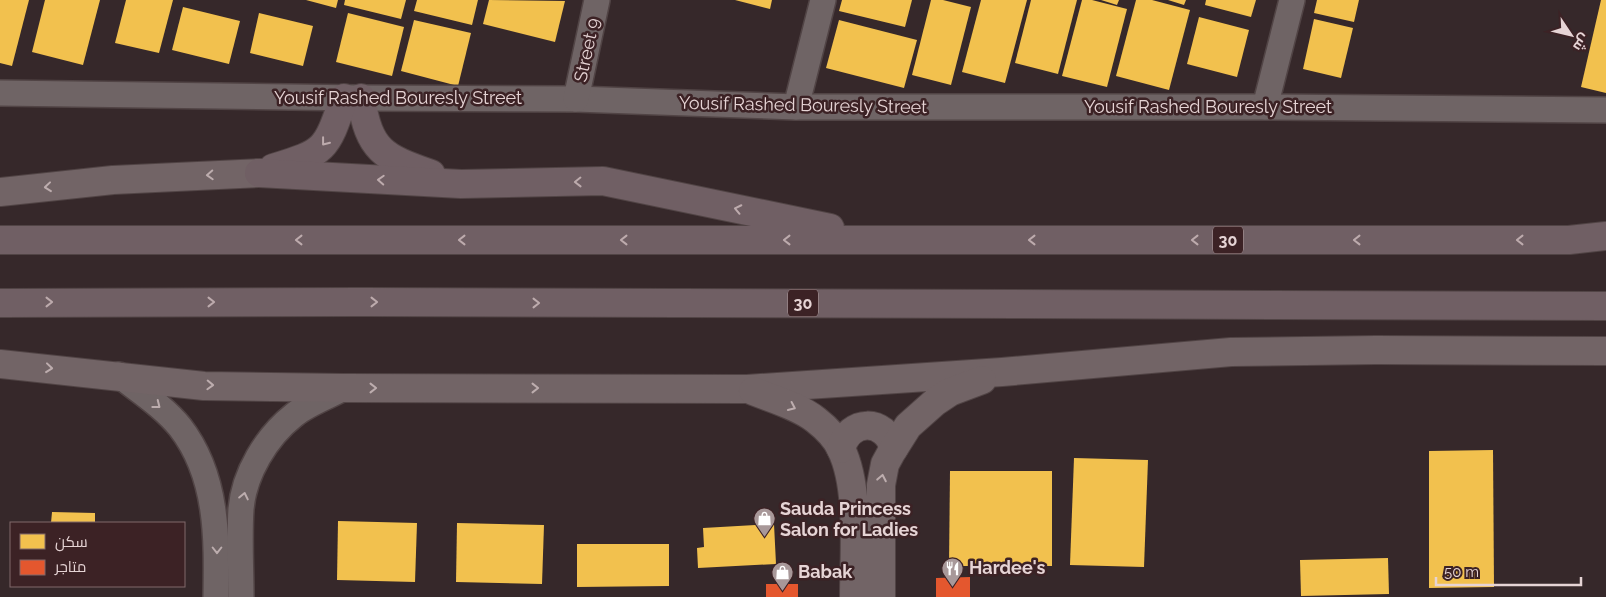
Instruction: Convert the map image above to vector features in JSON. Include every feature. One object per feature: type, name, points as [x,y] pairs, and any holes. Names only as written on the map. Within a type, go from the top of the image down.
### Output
[{"type":"highway","points":[[259,173],[303,159],[319,150],[330,136],[352,98],[364,118],[368,133],[373,142],[387,155],[404,164],[461,184]]},
{"type":"highway","points":[[259,173],[461,184],[603,181],[888,240]]},
{"type":"highway","points":[[1569,240],[1606,236]]},
{"type":"highway","name":"30","points":[[0,240],[1606,241]]},
{"type":"highway","name":"30","points":[[0,303],[372,302],[1606,306]]},
{"type":"main road","points":[[0,192],[113,180],[259,173]]},
{"type":"main road","points":[[0,364],[119,375],[204,386],[748,389],[1002,372],[1231,352],[1376,350],[1606,351]]},
{"type":"main road","points":[[881,597],[881,485],[886,464],[894,448],[908,426],[935,402],[950,392],[1002,372]]},
{"type":"main road","points":[[748,389],[786,404],[815,419],[826,428],[841,448],[851,478],[853,500],[854,597]]},
{"type":"main road","points":[[841,448],[850,432],[855,428],[867,425],[879,428],[885,432],[889,436],[894,448]]},
{"type":"street","name":"Street 9","points":[[576,99],[597,0]]},
{"type":"street","points":[[796,107],[823,0]]},
{"type":"street","points":[[1265,107],[1292,0]]},
{"type":"street","name":"Yousif Rashed Bouresly Street","points":[[0,93],[576,99],[796,107],[1265,107],[1606,110]]},
{"type":"street","points":[[119,375],[168,414],[192,446],[204,469],[211,498],[217,544],[216,597]]},
{"type":"street","points":[[241,597],[241,508],[247,482],[258,457],[274,434],[295,414],[344,388]]},
{"type":"building: سكن","points":[[0,0],[29,0],[12,66],[0,63]]},
{"type":"building: سكن","points":[[45,0],[100,0],[83,65],[32,52]]},
{"type":"building: سكن","points":[[126,0],[173,0],[159,53],[115,43]]},
{"type":"building: سكن","points":[[306,0],[338,0],[336,8]]},
{"type":"building: سكن","points":[[345,0],[406,0],[401,19],[344,5]]},
{"type":"building: سكن","points":[[417,0],[478,0],[472,25],[414,11]]},
{"type":"building: سكن","points":[[489,0],[565,1],[555,42],[483,24]]},
{"type":"building: سكن","points":[[735,0],[772,0],[770,9]]},
{"type":"building: سكن","points":[[842,0],[912,0],[905,27],[839,11]]},
{"type":"building: سكن","points":[[931,0],[943,0],[971,7],[951,85],[912,75]]},
{"type":"building: سكن","points":[[981,0],[1027,0],[1005,83],[962,72]]},
{"type":"building: سكن","points":[[1031,0],[1077,0],[1058,74],[1015,63]]},
{"type":"building: سكن","points":[[1082,0],[1092,0],[1127,9],[1107,87],[1062,76]]},
{"type":"building: سكن","points":[[1101,0],[1119,0],[1117,5]]},
{"type":"building: سكن","points":[[1136,0],[1152,0],[1190,10],[1169,90],[1116,76]]},
{"type":"building: سكن","points":[[1168,0],[1186,0],[1184,5]]},
{"type":"building: سكن","points":[[1206,0],[1256,0],[1251,17],[1205,5]]},
{"type":"building: سكن","points":[[1317,0],[1359,0],[1354,22],[1314,13]]},
{"type":"building: سكن","points":[[1601,0],[1606,0],[1606,93],[1581,87]]},
{"type":"building: سكن","points":[[183,7],[240,21],[229,64],[172,50]]},
{"type":"building: سكن","points":[[259,13],[313,26],[303,66],[250,53]]},
{"type":"building: سكن","points":[[348,13],[404,27],[392,76],[336,62]]},
{"type":"building: سكن","points":[[1199,17],[1249,30],[1237,77],[1187,64]]},
{"type":"building: سكن","points":[[1314,19],[1353,28],[1341,78],[1303,69]]},
{"type":"building: سكن","points":[[414,20],[471,33],[458,86],[401,71]]},
{"type":"building: سكن","points":[[839,20],[917,40],[904,88],[826,68]]},
{"type":"building: سكن","points":[[1493,450],[1494,587],[1429,588],[1429,451]]},
{"type":"building: سكن","points":[[1074,458],[1148,460],[1144,567],[1070,565]]},
{"type":"building: سكن","points":[[950,471],[1052,471],[1052,566],[949,566]]},
{"type":"building: سكن","points":[[52,512],[95,513],[95,522],[51,522]]},
{"type":"building: سكن","points":[[338,521],[417,523],[415,582],[337,580]]},
{"type":"building: سكن","points":[[457,523],[544,525],[542,584],[456,582]]},
{"type":"building: سكن","points":[[774,524],[776,564],[698,568],[697,548],[704,547],[703,528]]},
{"type":"building: سكن","points":[[577,544],[669,544],[669,586],[577,587]]},
{"type":"building: سكن","points":[[1388,558],[1389,594],[1301,596],[1300,560]]},
{"type":"building: متاجر","name":"Hardee's","points":[[970,577],[970,597],[936,597],[936,578]]},
{"type":"building: متاجر","name":"Babak","points":[[766,584],[798,584],[798,597],[766,597]]},
{"type":"place","name":"Sauda Princess Salon for Ladies","points":[[764,538]]},
{"type":"place","name":"Hardee's","points":[[953,587]]},
{"type":"place","name":"Babak","points":[[782,591]]}]
